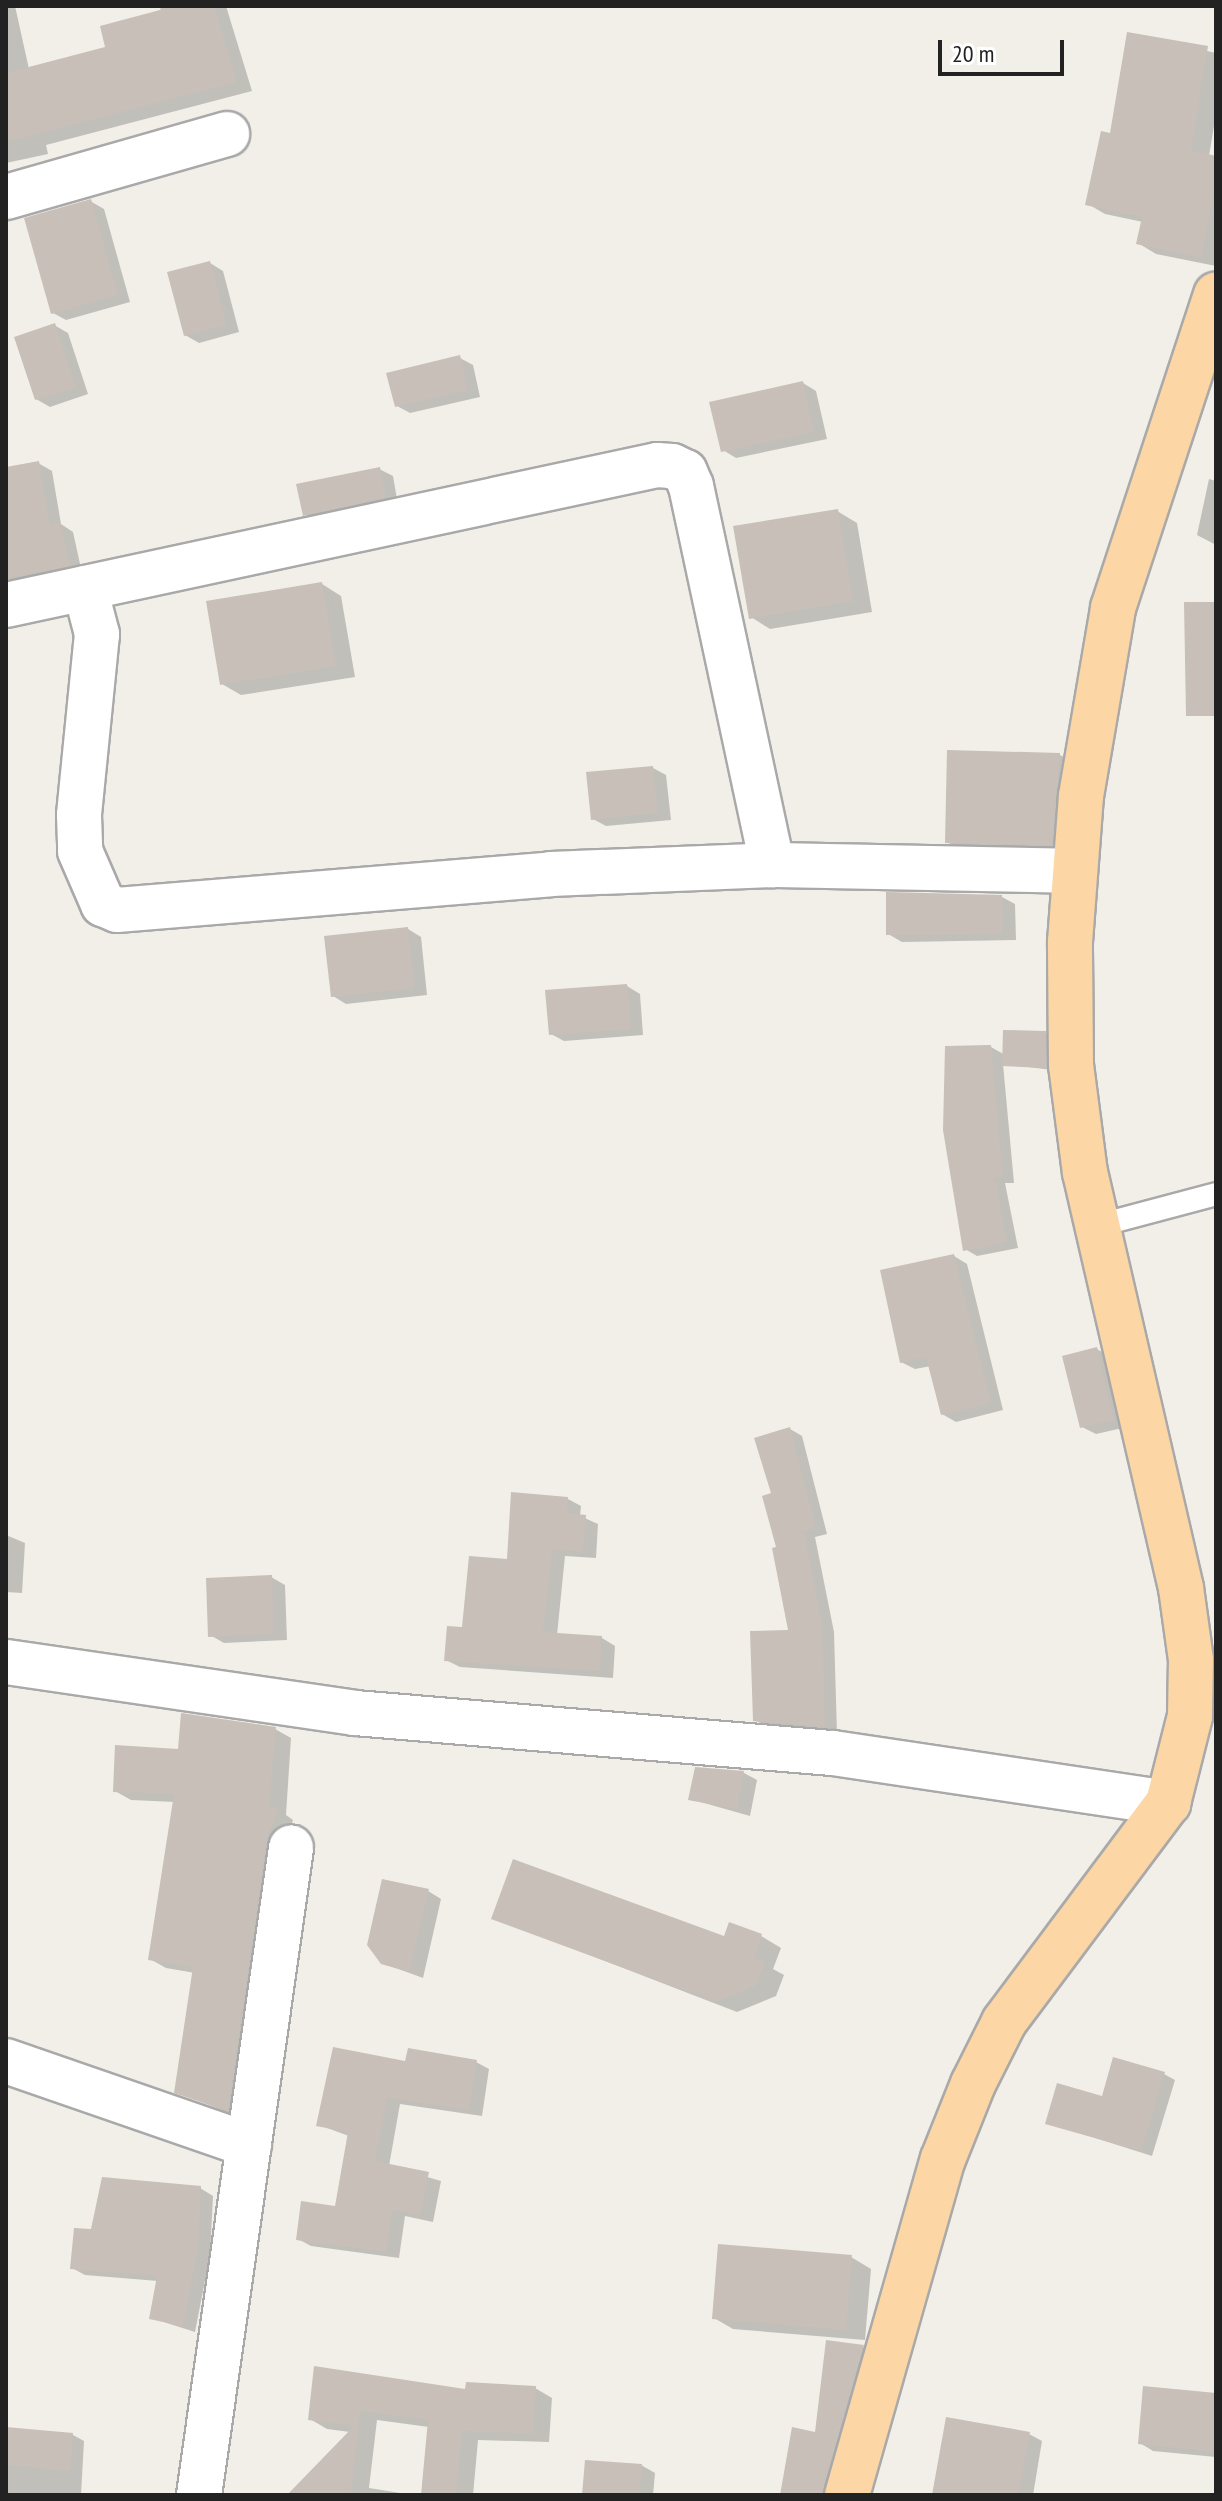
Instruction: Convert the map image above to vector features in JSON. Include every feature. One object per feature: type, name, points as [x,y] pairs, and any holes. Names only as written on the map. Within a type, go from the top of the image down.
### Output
[{"type":"main road","points":[[847,2495],[943,2159],[973,2084],[1004,2022],[1168,1803],[1190,1716],[1191,1660],[1181,1588],[1096,1226],[1071,1065],[1074,871],[1091,721],[1113,608],[1216,295]]},
{"type":"street","points":[[6,197],[227,134]]},
{"type":"street","points":[[6,605],[642,468],[672,466],[685,472],[691,486],[772,865]]},
{"type":"street","points":[[85,588],[97,634],[79,815],[80,851],[103,904],[117,910],[551,874],[772,865],[1074,871]]},
{"type":"street","points":[[6,1662],[355,1713],[833,1753],[1168,1803]]},
{"type":"street","points":[[199,2495],[291,1848]]},
{"type":"street","points":[[6,2061],[249,2145]]},
{"type":"lane","points":[[1096,1226],[1216,1194]]},
{"type":"building","points":[[175,6],[214,6],[237,82],[6,142],[6,73],[105,47],[100,26]]},
{"type":"building","points":[[1127,32],[1208,46],[1191,150],[1216,156],[1216,183],[1201,258],[1136,244],[1142,217],[1085,205],[1101,131],[1110,133]]},
{"type":"building","points":[[91,199],[118,295],[51,314],[24,218]]},
{"type":"building","points":[[210,261],[227,325],[184,336],[167,272]]},
{"type":"building","points":[[55,323],[76,387],[35,400],[14,337]]},
{"type":"building","points":[[460,355],[468,390],[395,407],[386,373]]},
{"type":"building","points":[[803,381],[814,432],[721,452],[709,402]]},
{"type":"building","points":[[39,461],[50,524],[60,522],[70,566],[6,579],[6,467]]},
{"type":"building","points":[[380,467],[386,498],[303,516],[296,484]]},
{"type":"building","points":[[838,509],[853,601],[749,619],[733,526]]},
{"type":"building","points":[[322,582],[336,666],[220,685],[206,601]]},
{"type":"building","points":[[1184,602],[1216,602],[1216,716],[1186,716]]},
{"type":"building","points":[[947,750],[1060,753],[1052,846],[945,843]]},
{"type":"building","points":[[653,766],[658,813],[591,820],[586,772]]},
{"type":"building","points":[[886,892],[1002,895],[1003,934],[886,935]]},
{"type":"building","points":[[408,927],[415,988],[331,997],[324,936]]},
{"type":"building","points":[[627,984],[631,1029],[549,1035],[545,990]]},
{"type":"building","points":[[1003,1030],[1046,1031],[1046,1068],[1002,1066]]},
{"type":"building","points":[[991,1045],[1003,1177],[995,1178],[1007,1242],[963,1251],[943,1130],[945,1046]]},
{"type":"building","points":[[954,1254],[991,1403],[941,1415],[926,1357],[900,1363],[880,1270]]},
{"type":"building","points":[[1097,1347],[1114,1420],[1080,1428],[1062,1356]]},
{"type":"building","points":[[790,1427],[816,1528],[804,1531],[822,1625],[825,1727],[753,1721],[750,1631],[788,1630],[772,1548],[776,1547],[762,1496],[771,1493],[754,1438]]},
{"type":"building","points":[[511,1492],[568,1497],[567,1513],[586,1515],[583,1552],[552,1549],[543,1632],[602,1636],[600,1671],[444,1661],[447,1626],[462,1627],[469,1556],[507,1559]]},
{"type":"building","points":[[272,1575],[274,1634],[208,1637],[206,1578]]},
{"type":"building","points":[[181,1713],[276,1727],[269,1807],[278,1808],[266,1844],[228,2111],[174,2093],[193,1967],[148,1960],[174,1794],[113,1792],[115,1745],[178,1749]]},
{"type":"building","points":[[695,1767],[744,1771],[737,1809],[688,1800]]},
{"type":"building","points":[[513,1859],[724,1936],[729,1922],[762,1934],[754,1958],[765,1962],[757,1985],[716,2002],[491,1919]]},
{"type":"building","points":[[382,1879],[429,1889],[409,1972],[381,1964],[367,1945]]},
{"type":"building","points":[[333,2047],[405,2061],[408,2048],[477,2060],[469,2110],[387,2098],[375,2161],[429,2172],[420,2216],[392,2210],[386,2252],[296,2240],[301,2201],[335,2206],[348,2132],[316,2126]]},
{"type":"building","points":[[1113,2057],[1165,2072],[1141,2151],[1045,2124],[1057,2083],[1102,2096]]},
{"type":"building","points":[[102,2177],[201,2186],[198,2248],[183,2326],[149,2319],[157,2276],[70,2269],[74,2228],[91,2229]]},
{"type":"building","points":[[718,2244],[852,2255],[846,2330],[712,2319]]},
{"type":"building","points":[[826,2340],[864,2345],[823,2495],[780,2495],[792,2427],[815,2432]]},
{"type":"building","points":[[314,2366],[465,2389],[466,2382],[536,2386],[533,2434],[462,2431],[456,2495],[421,2495],[428,2420],[360,2411],[351,2495],[287,2495],[354,2426],[308,2420]]},
{"type":"building","points":[[1143,2386],[1216,2393],[1216,2452],[1138,2444]]},
{"type":"building","points":[[946,2417],[1030,2432],[1018,2495],[932,2495]]},
{"type":"building","points":[[6,2427],[73,2433],[70,2471],[6,2465]]},
{"type":"building","points":[[585,2460],[642,2464],[640,2495],[582,2495]]}]
